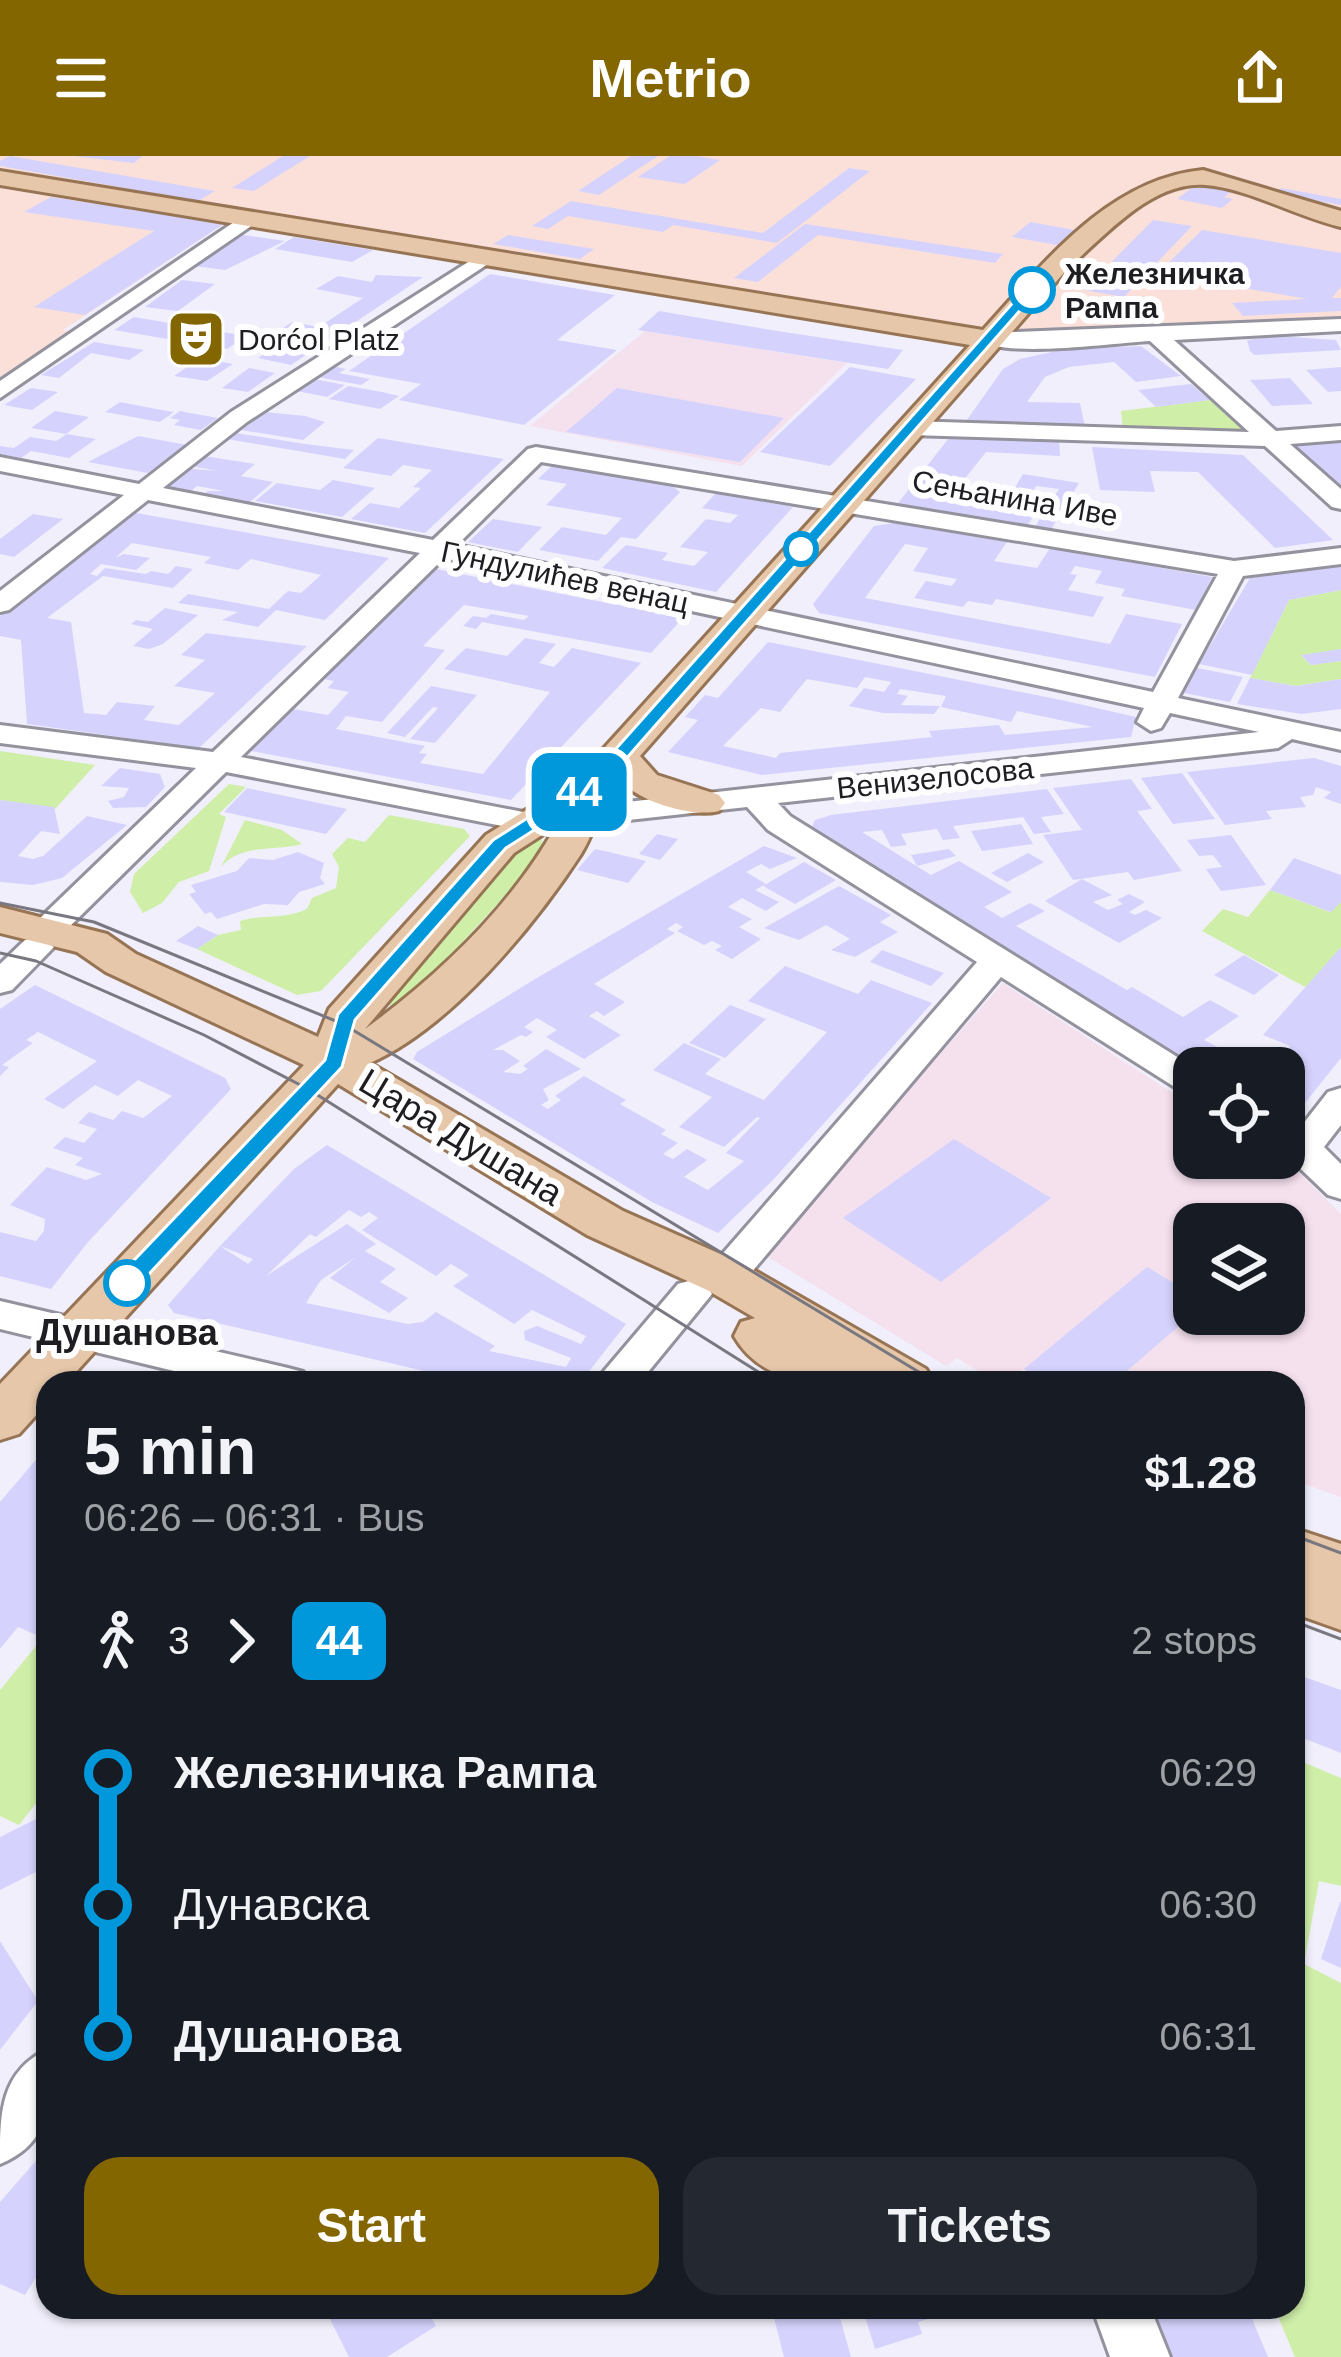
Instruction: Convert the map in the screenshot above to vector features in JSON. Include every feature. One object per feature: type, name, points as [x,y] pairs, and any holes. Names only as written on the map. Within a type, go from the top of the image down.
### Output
[{"type":"main road","points":[[45,1371],[335,1062],[384,1038],[448,983],[502,927],[619,756],[1060,261],[1134,201],[1171,180],[1195,176],[1218,179],[1341,219]]},
{"type":"main road","points":[[0,178],[988,339]]},
{"type":"main road","points":[[619,756],[633,776],[650,787],[705,803]]},
{"type":"main road","points":[[335,1062],[345,1019],[500,844],[528,822],[587,802]]},
{"type":"main road","name":"Цара Душана","points":[[0,920],[28,939],[121,963],[335,1062],[708,1285]]},
{"type":"main road","points":[[708,1285],[820,1371]]},
{"type":"main road","points":[[708,1285],[883,1371]]},
{"type":"main road","points":[[0,1419],[36,1380]]},
{"type":"main road","points":[[1305,1555],[1341,1568]]},
{"type":"main road","points":[[1305,1589],[1341,1594]]},
{"type":"main road","points":[[1305,1592],[1341,1606]]},
{"type":"street","points":[[0,391],[250,220]]},
{"type":"street","points":[[0,604],[239,417],[484,258]]},
{"type":"street","points":[[988,339],[1340,327]]},
{"type":"street","points":[[1156,335],[1341,502]]},
{"type":"street","points":[[911,428],[1272,438],[1341,434]]},
{"type":"street","name":"Сењанина Иве","points":[[439,549],[536,454],[1234,569],[1341,556]]},
{"type":"street","name":"Гундулићев венац","points":[[0,464],[439,549],[1160,703],[1333,735]]},
{"type":"street","points":[[0,983],[28,939],[220,762],[439,549]]},
{"type":"street","points":[[1137,755],[1160,703],[1234,569]]},
{"type":"street","points":[[0,734],[220,762],[528,822]]},
{"type":"street","name":"Венизелосова","points":[[587,802],[705,803],[1333,735]]},
{"type":"street","points":[[755,797],[778,823],[1173,1070]]},
{"type":"street","points":[[626,1371],[998,960]]},
{"type":"street","points":[[1305,1133],[1341,1100]]},
{"type":"street","points":[[1305,1153],[1341,1186]]},
{"type":"street","points":[[0,1316],[237,1371]]},
{"type":"street","points":[[0,2136],[36,2091]]},
{"type":"street","points":[[1126,2319],[1140,2357]]},
{"type":"shaded area","points":[[0,156],[1341,156],[1341,319],[1013,333],[936,325],[0,171]]},
{"type":"shaded area","points":[[0,186],[225,223],[63,330],[80,334],[0,387]]},
{"type":"shaded area","points":[[645,331],[847,363],[742,466],[530,426]]},
{"type":"shaded area","points":[[1003,983],[1173,1093],[1173,1179],[1305,1179],[1341,1214],[1341,1497],[1305,1484],[1305,1371],[978,1371],[957,1358],[946,1366],[763,1254]]},
{"type":"green space","points":[[1210,400],[1247,434],[1123,430],[1121,411]]},
{"type":"green space","points":[[1341,590],[1341,649],[1302,656],[1311,665],[1341,661],[1341,679],[1296,686],[1250,678],[1289,600]]},
{"type":"green space","points":[[0,751],[95,765],[55,809],[0,800]]},
{"type":"green space","points":[[229,784],[246,787],[219,814],[226,817],[209,871],[179,882],[162,903],[143,913],[130,892],[134,874]]},
{"type":"green space","points":[[389,815],[464,829],[470,836],[321,991],[297,995],[197,949],[218,935],[241,930],[240,921],[307,909],[312,898],[336,888],[339,867],[332,854],[348,838],[365,842]]},
{"type":"green space","points":[[245,820],[282,830],[302,844],[248,851],[221,867]]},
{"type":"green space","points":[[539,829],[545,852],[428,980],[395,1007],[379,1002],[505,853]]},
{"type":"green space","points":[[1270,890],[1330,912],[1341,902],[1341,947],[1307,988],[1202,931],[1223,909],[1248,917]]},
{"type":"green space","points":[[36,1646],[36,1803],[19,1825],[0,1816],[0,1690]]},
{"type":"green space","points":[[1305,1763],[1341,1778],[1341,1886],[1319,1881],[1305,1958]]},
{"type":"green space","points":[[1305,1965],[1341,1983],[1341,2357],[1295,2357],[1279,2319],[1305,2319]]},
{"type":"building","points":[[10,156],[215,191],[198,201],[0,166]]},
{"type":"building","points":[[73,156],[142,156],[134,163]]},
{"type":"building","points":[[283,156],[310,156],[254,191],[232,188]]},
{"type":"building","points":[[631,156],[658,156],[599,195],[578,191]]},
{"type":"building","points":[[670,156],[720,160],[685,184],[638,177]]},
{"type":"building","points":[[849,168],[870,171],[777,243],[673,225],[663,232],[568,216],[548,229],[532,226],[571,201],[763,233]]},
{"type":"building","points":[[1197,184],[1232,191],[1224,197],[1233,199],[1222,208],[1177,199]]},
{"type":"building","points":[[1281,188],[1341,199],[1341,205],[1274,193]]},
{"type":"building","points":[[51,197],[225,223],[85,315],[34,307],[154,231],[24,212]]},
{"type":"building","points":[[1153,220],[1192,226],[1124,297],[1084,290]]},
{"type":"building","points":[[1030,222],[1075,230],[1057,245],[1012,237]]},
{"type":"building","points":[[805,224],[1003,254],[995,263],[818,235],[758,282],[734,278]]},
{"type":"building","points":[[1202,230],[1341,253],[1341,287],[1332,298],[1341,298],[1341,311],[1243,316],[1232,303],[1307,299],[1158,273]]},
{"type":"building","points":[[243,235],[285,241],[225,270],[194,266]]},
{"type":"building","points":[[508,235],[594,249],[580,259],[493,244]]},
{"type":"building","points":[[294,237],[373,250],[352,262],[275,249]]},
{"type":"building","points":[[490,274],[615,295],[557,340],[617,350],[524,425],[399,400],[421,384],[349,371]]},
{"type":"building","points":[[376,275],[423,277],[291,365],[258,358],[294,335],[277,332],[292,322],[319,327],[363,298],[316,289],[338,276],[372,282]]},
{"type":"building","points":[[182,280],[215,284],[178,311],[145,307]]},
{"type":"building","points":[[659,311],[903,350],[888,369],[638,330]]},
{"type":"building","points":[[134,317],[246,336],[227,349],[114,330]]},
{"type":"building","points":[[1278,336],[1336,340],[1341,350],[1254,355],[1250,351],[1247,340]]},
{"type":"building","points":[[94,342],[144,350],[129,360],[91,353],[59,378],[41,375]]},
{"type":"building","points":[[1141,346],[1181,376],[1136,382],[1114,362],[1069,367],[1045,377],[1027,402],[1080,403],[1085,427],[964,424],[1003,369],[1020,359],[1066,349]]},
{"type":"building","points":[[200,358],[233,364],[207,381],[174,376]]},
{"type":"building","points":[[332,366],[346,369],[339,373],[370,379],[361,385],[317,377]]},
{"type":"building","points":[[850,367],[916,379],[830,466],[760,452]]},
{"type":"building","points":[[1341,367],[1341,391],[1328,392],[1306,370]]},
{"type":"building","points":[[249,368],[275,373],[248,392],[222,388]]},
{"type":"building","points":[[1290,378],[1313,404],[1272,406],[1250,380]]},
{"type":"building","points":[[314,379],[345,385],[327,397],[297,391]]},
{"type":"building","points":[[1191,384],[1210,400],[1156,407],[1138,390]]},
{"type":"building","points":[[348,386],[399,396],[380,409],[329,399]]},
{"type":"building","points":[[31,388],[58,392],[32,410],[4,405]]},
{"type":"building","points":[[617,388],[784,418],[740,462],[566,432]]},
{"type":"building","points":[[120,402],[174,412],[160,422],[105,412]]},
{"type":"building","points":[[55,411],[89,417],[66,434],[31,428]]},
{"type":"building","points":[[180,411],[218,418],[201,430],[174,425],[180,420],[170,418]]},
{"type":"building","points":[[265,412],[325,422],[303,440],[241,430]]},
{"type":"building","points":[[236,433],[354,450],[345,459],[227,439]]},
{"type":"building","points":[[67,434],[96,439],[69,458],[31,451],[21,458],[0,454],[0,446],[14,448],[30,437],[56,441]]},
{"type":"building","points":[[952,434],[1059,439],[1060,456],[986,452],[951,496],[1037,511],[1025,529],[895,507]]},
{"type":"building","points":[[138,436],[187,445],[148,473],[88,462]]},
{"type":"building","points":[[378,438],[504,459],[425,533],[351,519],[370,503],[399,508],[432,470],[403,465],[391,476],[343,468]]},
{"type":"building","points":[[1341,439],[1341,486],[1291,442]]},
{"type":"building","points":[[1092,447],[1243,455],[1333,540],[1275,548],[1198,472],[1150,471],[1155,492],[1100,490]]},
{"type":"building","points":[[204,456],[255,464],[241,476],[273,482],[242,509],[200,498],[208,491],[224,491],[197,486],[185,496],[154,490],[182,468],[217,471],[191,466]]},
{"type":"building","points":[[553,465],[671,485],[680,492],[636,539],[621,537],[598,561],[539,550],[562,527],[606,535],[622,518],[546,505],[567,484],[538,479]]},
{"type":"building","points":[[1023,474],[1079,483],[1049,533],[1033,530],[1059,489],[1036,486],[1028,499],[1010,496]]},
{"type":"building","points":[[333,480],[375,488],[342,517],[255,501],[277,483],[320,490]]},
{"type":"building","points":[[716,493],[793,507],[716,592],[602,568],[626,545],[668,553],[662,560],[694,566],[708,552],[680,547],[706,519],[730,523],[738,515],[702,508]]},
{"type":"building","points":[[125,511],[389,558],[325,620],[276,610],[258,627],[222,620],[238,612],[178,603],[188,594],[269,609],[288,591],[301,593],[321,575],[251,559],[238,570],[204,563],[211,557],[132,543],[115,558],[124,554],[150,558],[136,570],[101,564],[90,574],[97,576],[105,568],[146,574],[168,574],[176,566],[193,569],[173,588],[103,576],[47,618],[71,622],[84,713],[106,715],[117,702],[155,706],[144,720],[179,725],[215,693],[174,686],[205,660],[181,655],[206,633],[307,646],[199,748],[27,724],[21,640],[0,636],[0,616]]},
{"type":"building","points":[[33,514],[63,519],[14,557],[0,554],[0,539]]},
{"type":"building","points":[[493,519],[542,527],[518,552],[468,542]]},
{"type":"building","points":[[894,523],[1007,542],[994,561],[1037,568],[1050,548],[1212,577],[1196,610],[1121,596],[1125,589],[1095,583],[1102,571],[1075,566],[1070,574],[1077,575],[1068,590],[1104,597],[1093,617],[996,599],[992,605],[968,601],[963,607],[914,598],[926,581],[952,586],[957,579],[913,571],[928,548],[905,544],[865,598],[1110,644],[1126,614],[1182,624],[1155,677],[819,613],[813,604],[874,526]]},
{"type":"building","points":[[1341,562],[1341,590],[1289,600],[1252,675],[1199,664],[1250,578]]},
{"type":"building","points":[[436,569],[683,618],[651,653],[482,622],[476,629],[463,626],[473,616],[524,620],[529,616],[464,605],[423,646],[445,650],[382,722],[346,716],[336,729],[425,746],[419,753],[427,754],[420,763],[483,774],[550,692],[444,669],[466,648],[507,656],[525,638],[556,644],[539,663],[554,667],[572,648],[641,663],[511,800],[251,751],[293,709],[328,715],[349,692],[328,688],[334,681],[323,679]]},
{"type":"building","points":[[165,608],[198,615],[163,644],[149,649],[133,646],[153,629],[131,624],[148,622]]},
{"type":"building","points":[[768,642],[1136,717],[1131,737],[762,775],[668,752],[698,720],[685,717],[705,695],[718,698]],"holes":[[[865,677],[891,682],[884,692],[864,688],[849,706],[883,713],[934,714],[940,706],[901,705],[908,696],[897,694],[900,689],[946,696],[941,707],[1011,722],[1017,711],[1093,727],[1005,735],[999,725],[929,731],[932,737],[780,753],[776,758],[723,746],[761,708],[780,712],[807,679],[857,688]]]},
{"type":"building","points":[[1341,649],[1341,661],[1311,665],[1301,655]]},
{"type":"building","points":[[1197,668],[1243,677],[1230,702],[1184,693]]},
{"type":"building","points":[[1250,678],[1296,686],[1341,679],[1341,709],[1302,714],[1237,704]]},
{"type":"building","points":[[431,686],[477,695],[435,743],[410,739],[438,708],[433,707],[405,737],[387,733]]},
{"type":"building","points":[[1314,758],[1341,766],[1341,804],[1324,798],[1331,792],[1316,787],[1313,795],[1300,797],[1306,807],[1266,811],[1272,819],[1225,825],[1187,772]]},
{"type":"building","points":[[120,768],[160,774],[165,787],[146,807],[113,808],[108,801],[124,797],[129,788],[101,786]]},
{"type":"building","points":[[1182,773],[1215,819],[1173,824],[1141,778]]},
{"type":"building","points":[[1131,779],[1152,809],[1137,811],[1182,871],[1134,880],[1128,872],[1073,880],[1043,835],[1082,830],[1053,788]]},
{"type":"building","points":[[247,788],[347,809],[326,834],[224,812]]},
{"type":"building","points":[[1047,789],[1064,814],[1041,817],[1051,832],[1034,834],[1023,817],[953,826],[960,838],[943,840],[937,829],[901,834],[907,845],[891,847],[882,830],[862,832],[931,875],[959,861],[1012,892],[984,907],[1002,918],[1030,903],[1045,911],[1016,926],[1127,990],[1132,987],[1183,1017],[1210,1000],[1239,1016],[1204,1040],[1218,1047],[1173,1047],[1173,1055],[811,830],[815,820]]},
{"type":"building","points":[[0,800],[54,807],[60,834],[41,831],[18,856],[33,859],[43,856],[87,816],[127,825],[62,878],[33,885],[0,882]]},
{"type":"building","points":[[1021,824],[1033,844],[982,851],[971,831]]},
{"type":"building","points":[[657,834],[678,839],[660,860],[639,854]]},
{"type":"building","points":[[1231,835],[1266,885],[1221,891],[1206,869],[1222,867],[1213,855],[1199,856],[1187,840]]},
{"type":"building","points":[[764,846],[797,858],[770,869],[761,864],[746,872],[766,884],[755,890],[779,902],[766,911],[742,898],[728,907],[752,919],[739,927],[761,939],[732,959],[715,950],[722,946],[712,941],[704,945],[677,931],[683,927],[676,923],[667,929],[675,933],[594,984],[625,1002],[604,1016],[597,1011],[589,1016],[621,1035],[584,1059],[546,1037],[557,1030],[537,1018],[524,1027],[533,1032],[493,1050],[503,1050],[520,1061],[503,1072],[520,1074],[528,1069],[523,1066],[546,1049],[581,1069],[543,1089],[549,1100],[541,1105],[548,1109],[561,1100],[555,1096],[584,1076],[666,1130],[661,1134],[678,1143],[663,1154],[673,1159],[687,1149],[707,1160],[684,1177],[708,1190],[744,1161],[726,1153],[760,1118],[724,1147],[679,1127],[712,1097],[653,1070],[684,1043],[721,1059],[705,1074],[764,1100],[827,1032],[748,1001],[785,966],[858,994],[871,980],[932,1003],[773,1180],[718,1233],[652,1202],[413,1059],[417,1052],[530,982]]},
{"type":"building","points":[[595,849],[646,861],[628,883],[577,870]]},
{"type":"building","points":[[949,849],[956,856],[917,866],[911,855]]},
{"type":"building","points":[[298,852],[324,863],[320,878],[325,884],[299,892],[288,905],[264,904],[217,919],[211,912],[205,914],[189,894],[196,892],[191,885],[237,871],[249,858],[273,860]]},
{"type":"building","points":[[1028,853],[1044,862],[1007,882],[991,873]]},
{"type":"building","points":[[1294,858],[1341,875],[1341,902],[1331,912],[1270,890]]},
{"type":"building","points":[[804,862],[836,880],[795,904],[763,886]]},
{"type":"building","points":[[1082,879],[1112,895],[1093,902],[1108,910],[1123,904],[1117,900],[1129,894],[1145,902],[1129,912],[1135,915],[1146,910],[1162,918],[1119,943],[1045,901]]},
{"type":"building","points":[[839,886],[891,915],[880,922],[898,932],[855,957],[831,950],[850,939],[826,925],[799,940],[764,928]]},
{"type":"building","points":[[198,926],[218,935],[197,949],[176,941]]},
{"type":"building","points":[[1341,947],[1341,1058],[1305,1103],[1305,1047],[1289,1047],[1263,1035]]},
{"type":"building","points":[[882,950],[944,973],[931,986],[870,962]]},
{"type":"building","points":[[1244,955],[1279,975],[1254,995],[1214,975]]},
{"type":"building","points":[[35,985],[225,1078],[231,1089],[88,1242],[51,1289],[0,1276],[0,1232],[36,1241],[44,1231],[45,1219],[10,1205],[47,1167],[86,1180],[102,1174],[75,1165],[83,1158],[53,1148],[65,1137],[84,1143],[97,1129],[78,1123],[89,1112],[113,1120],[122,1111],[143,1118],[172,1096],[138,1080],[118,1096],[95,1085],[63,1109],[44,1099],[97,1061],[38,1032],[26,1040],[33,1043],[2,1065],[9,1067],[0,1076],[0,1009]]},
{"type":"building","points":[[730,1005],[766,1019],[725,1058],[689,1043]]},
{"type":"building","points":[[954,1139],[1051,1198],[941,1282],[843,1218]]},
{"type":"building","points":[[327,1145],[626,1324],[589,1371],[424,1371],[174,1313],[168,1305],[220,1246],[294,1169]],"holes":[[[349,1210],[361,1217],[369,1212],[378,1218],[362,1230],[436,1276],[451,1264],[469,1275],[453,1286],[514,1324],[532,1310],[586,1336],[581,1344],[537,1326],[524,1331],[525,1340],[571,1358],[566,1367],[489,1351],[495,1346],[436,1312],[423,1322],[408,1324],[306,1303],[321,1280],[356,1257],[330,1278],[389,1313],[408,1298],[380,1282],[396,1269],[365,1251],[376,1244],[347,1224],[266,1276],[310,1234],[316,1237]],[[220,1246],[253,1259],[248,1264]]]},
{"type":"building","points":[[1147,1267],[1173,1282],[1173,1331],[1127,1371],[1024,1369]]},
{"type":"building","points":[[36,1460],[36,1635],[18,1627],[0,1649],[0,1502]]},
{"type":"building","points":[[1305,1677],[1341,1690],[1341,1753],[1305,1739]]},
{"type":"building","points":[[36,1819],[36,1872],[0,1890],[0,1837]]},
{"type":"building","points":[[1341,1902],[1341,1968],[1321,1959]]},
{"type":"building","points":[[0,1941],[36,2004],[0,2050]]},
{"type":"building","points":[[36,2161],[36,2277],[25,2295],[0,2284],[0,2202]]},
{"type":"building","points":[[330,2319],[432,2319],[436,2326],[387,2357],[349,2357]]},
{"type":"building","points":[[774,2319],[840,2319],[851,2357],[784,2357]]},
{"type":"building","points":[[866,2319],[928,2319],[918,2322],[922,2334],[875,2349]]},
{"type":"building","points":[[1148,2319],[1252,2319],[1268,2357],[1162,2357]]},
{"type":"tram line","points":[[0,903],[94,922],[343,1024],[917,1371]]},
{"type":"tram line","points":[[0,953],[36,961],[204,1035],[308,1089],[757,1371]]},
{"type":"tram line","points":[[1305,1540],[1341,1553]]},
{"type":"tram line","points":[[1305,1626],[1341,1639]]},
{"type":"bus line","name":"44","points":[[127,1283],[335,1062],[345,1019],[420,931],[500,844],[591,786],[1032,290]]},
{"type":"place","name":"Железничка Рампа","points":[[1032,290]]},
{"type":"place","name":"Dorćol Platz","points":[[196,339]]},
{"type":"place","name":"Душанова","points":[[127,1283]]}]
